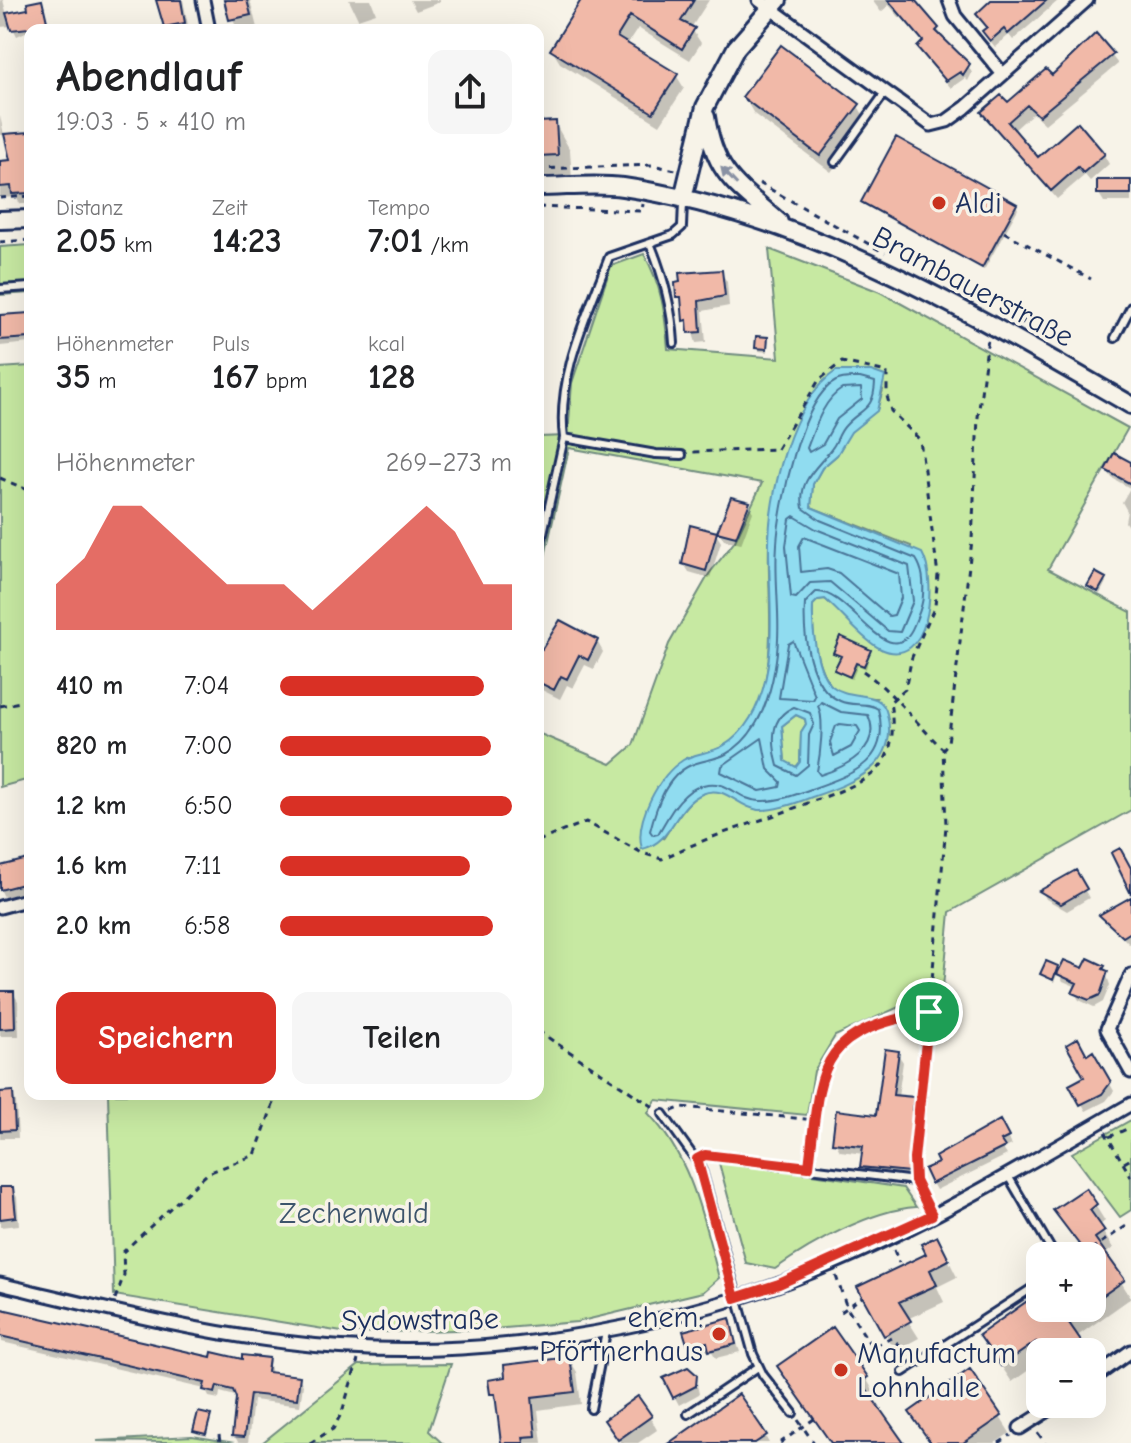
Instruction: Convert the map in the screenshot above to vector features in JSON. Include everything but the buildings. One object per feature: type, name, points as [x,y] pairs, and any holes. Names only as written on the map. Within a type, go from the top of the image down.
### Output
[{"type":"main road","points":[[683,198],[705,107],[736,48],[769,3]]},
{"type":"main road","name":"Brambauerstraße","points":[[705,107],[711,151],[722,170],[785,227]]},
{"type":"main road","name":"Brambauerstraße","points":[[544,187],[620,186],[683,198],[785,227],[846,252],[994,328],[1131,405]]},
{"type":"main road","points":[[0,220],[24,219]]},
{"type":"street","points":[[203,0],[208,24]]},
{"type":"street","points":[[949,0],[955,16],[1001,72]]},
{"type":"street","points":[[769,3],[924,122],[939,124],[965,108],[1001,72],[1087,0]]},
{"type":"street","points":[[0,907],[24,901]]},
{"type":"street","points":[[1131,975],[1107,1029],[1131,1072]]},
{"type":"street","name":"Sydowstraße","points":[[0,1284],[285,1343],[362,1348],[502,1345],[670,1318],[792,1279],[932,1215],[1131,1104]]},
{"type":"street","points":[[1106,1369],[1131,1351]]},
{"type":"street","points":[[1020,1428],[1036,1418]]},
{"type":"lane","points":[[835,162],[885,93]]},
{"type":"lane","points":[[544,529],[564,438],[561,420],[568,378],[609,257],[673,235],[682,227],[683,198]]},
{"type":"lane","points":[[650,243],[664,278],[672,312],[674,343]]},
{"type":"lane","points":[[0,289],[24,287]]},
{"type":"lane","points":[[1115,338],[1131,307]]},
{"type":"lane","points":[[564,438],[656,454],[682,455]]},
{"type":"lane","points":[[929,1012],[914,1159],[915,1181],[932,1215]]},
{"type":"lane","points":[[663,1114],[697,1159],[735,1298],[758,1367],[793,1413]]},
{"type":"lane","points":[[697,1159],[705,1155],[915,1181]]},
{"type":"lane","points":[[1007,1174],[1047,1242]]},
{"type":"lane","points":[[903,1372],[1026,1292]]},
{"type":"lane","points":[[591,1409],[606,1328]]},
{"type":"lane","points":[[688,1414],[758,1367]]},
{"type":"path","points":[[544,169],[652,165],[690,173]]},
{"type":"path","points":[[0,198],[24,196]]},
{"type":"path","points":[[1004,232],[1091,279]]},
{"type":"path","points":[[0,242],[24,240]]},
{"type":"path","points":[[1019,327],[1027,314]]},
{"type":"path","points":[[809,1167],[823,1072],[842,1042],[889,1019],[929,1012],[946,826],[943,749],[948,743],[971,554],[986,343],[994,328]]},
{"type":"path","points":[[544,839],[586,822],[642,853],[662,859],[690,845],[729,834],[838,791],[876,771],[895,731],[890,702],[905,689],[912,657],[935,606],[938,575],[920,440],[891,411],[887,396],[887,372],[842,362],[819,380],[777,449],[694,451],[682,455]]},
{"type":"path","points":[[0,478],[24,488]]},
{"type":"path","points":[[863,671],[887,688],[893,699],[943,749]]},
{"type":"path","points":[[0,706],[24,701]]},
{"type":"path","points":[[544,1035],[663,1114],[682,1107],[815,1120]]},
{"type":"path","points":[[111,1309],[124,1275],[123,1252],[208,1173],[255,1155],[275,1100]]},
{"type":"path","points":[[1100,1122],[1131,1177]]},
{"type":"path","points":[[1108,1137],[1131,1127]]},
{"type":"path","points":[[1124,1163],[1131,1159]]},
{"type":"path","points":[[1102,1242],[1131,1223]]},
{"type":"path","points":[[894,1250],[899,1263]]},
{"type":"path","points":[[836,1276],[847,1308],[872,1347],[892,1338],[918,1362]]},
{"type":"path","points":[[841,1312],[862,1297]]},
{"type":"path","points":[[310,1443],[333,1429],[338,1420],[362,1348]]},
{"type":"path","points":[[780,1443],[814,1419]]},
{"type":"path","points":[[802,1427],[814,1443]]},
{"type":"path","points":[[219,1435],[220,1443]]},
{"type":"green space","points":[[24,245],[24,293],[0,295],[0,247]]},
{"type":"green space","name":"Zechenwald","points":[[769,249],[880,292],[1128,428],[1048,569],[1131,612],[1131,810],[950,912],[943,987],[835,1036],[814,1071],[807,1115],[656,1100],[648,1113],[663,1131],[686,1170],[719,1278],[703,1292],[577,1322],[493,1329],[348,1333],[114,1295],[108,1100],[544,1100],[544,736],[611,764],[633,745],[669,644],[709,574],[735,541],[762,483],[569,448],[544,561],[544,437],[568,436],[572,383],[611,266],[644,254],[662,300],[668,349],[779,358]],"holes":[[[836,371],[871,371],[883,390],[877,410],[850,432],[837,455],[822,468],[813,484],[811,507],[911,546],[881,649],[825,599],[813,605],[817,656],[827,680],[845,695],[876,698],[759,810],[724,793],[714,790],[704,792],[688,804],[663,839],[686,758],[720,748],[742,732],[756,711],[765,685],[770,626],[770,526],[779,479],[791,446]]]},
{"type":"green space","points":[[24,366],[24,781],[0,787],[0,368]]},
{"type":"green space","points":[[796,715],[805,719],[806,724],[801,732],[800,762],[796,767],[785,762],[782,726]]},
{"type":"green space","points":[[1131,1120],[1131,1210],[1120,1217],[1072,1153]]},
{"type":"green space","points":[[728,1161],[903,1188],[916,1207],[880,1214],[842,1229],[775,1269],[746,1263],[719,1163]]},
{"type":"green space","points":[[451,1364],[429,1431],[442,1443],[262,1443],[359,1365]]},
{"type":"green space","points":[[192,1436],[235,1443],[97,1441]]},
{"type":"water","points":[[836,371],[871,371],[885,376],[877,411],[851,432],[837,455],[822,468],[813,484],[811,507],[922,553],[927,566],[929,601],[926,620],[920,636],[910,647],[897,652],[881,649],[860,634],[825,599],[813,605],[816,648],[826,679],[839,690],[872,698],[884,706],[889,732],[886,747],[880,760],[857,779],[785,806],[758,810],[718,792],[702,794],[685,807],[661,840],[642,849],[640,838],[645,812],[665,776],[683,760],[731,740],[745,726],[759,700],[770,648],[769,548],[773,502],[785,451],[795,426],[820,385]],"holes":[[[796,715],[805,719],[806,724],[801,732],[800,762],[796,767],[785,761],[782,726]]]},
{"type":"place","name":"Aldi","points":[[939,203]]},
{"type":"place","name":"ehem. Pförtnerhaus","points":[[719,1334]]},
{"type":"place","name":"Manufactum Lohnhalle","points":[[841,1370]]},
{"type":"route","points":[[929,1012],[914,1159],[915,1181],[932,1215],[868,1247],[779,1284],[735,1298],[697,1159],[705,1155],[809,1167],[818,1092],[831,1055],[842,1042],[862,1029],[889,1019],[929,1012]]}]
